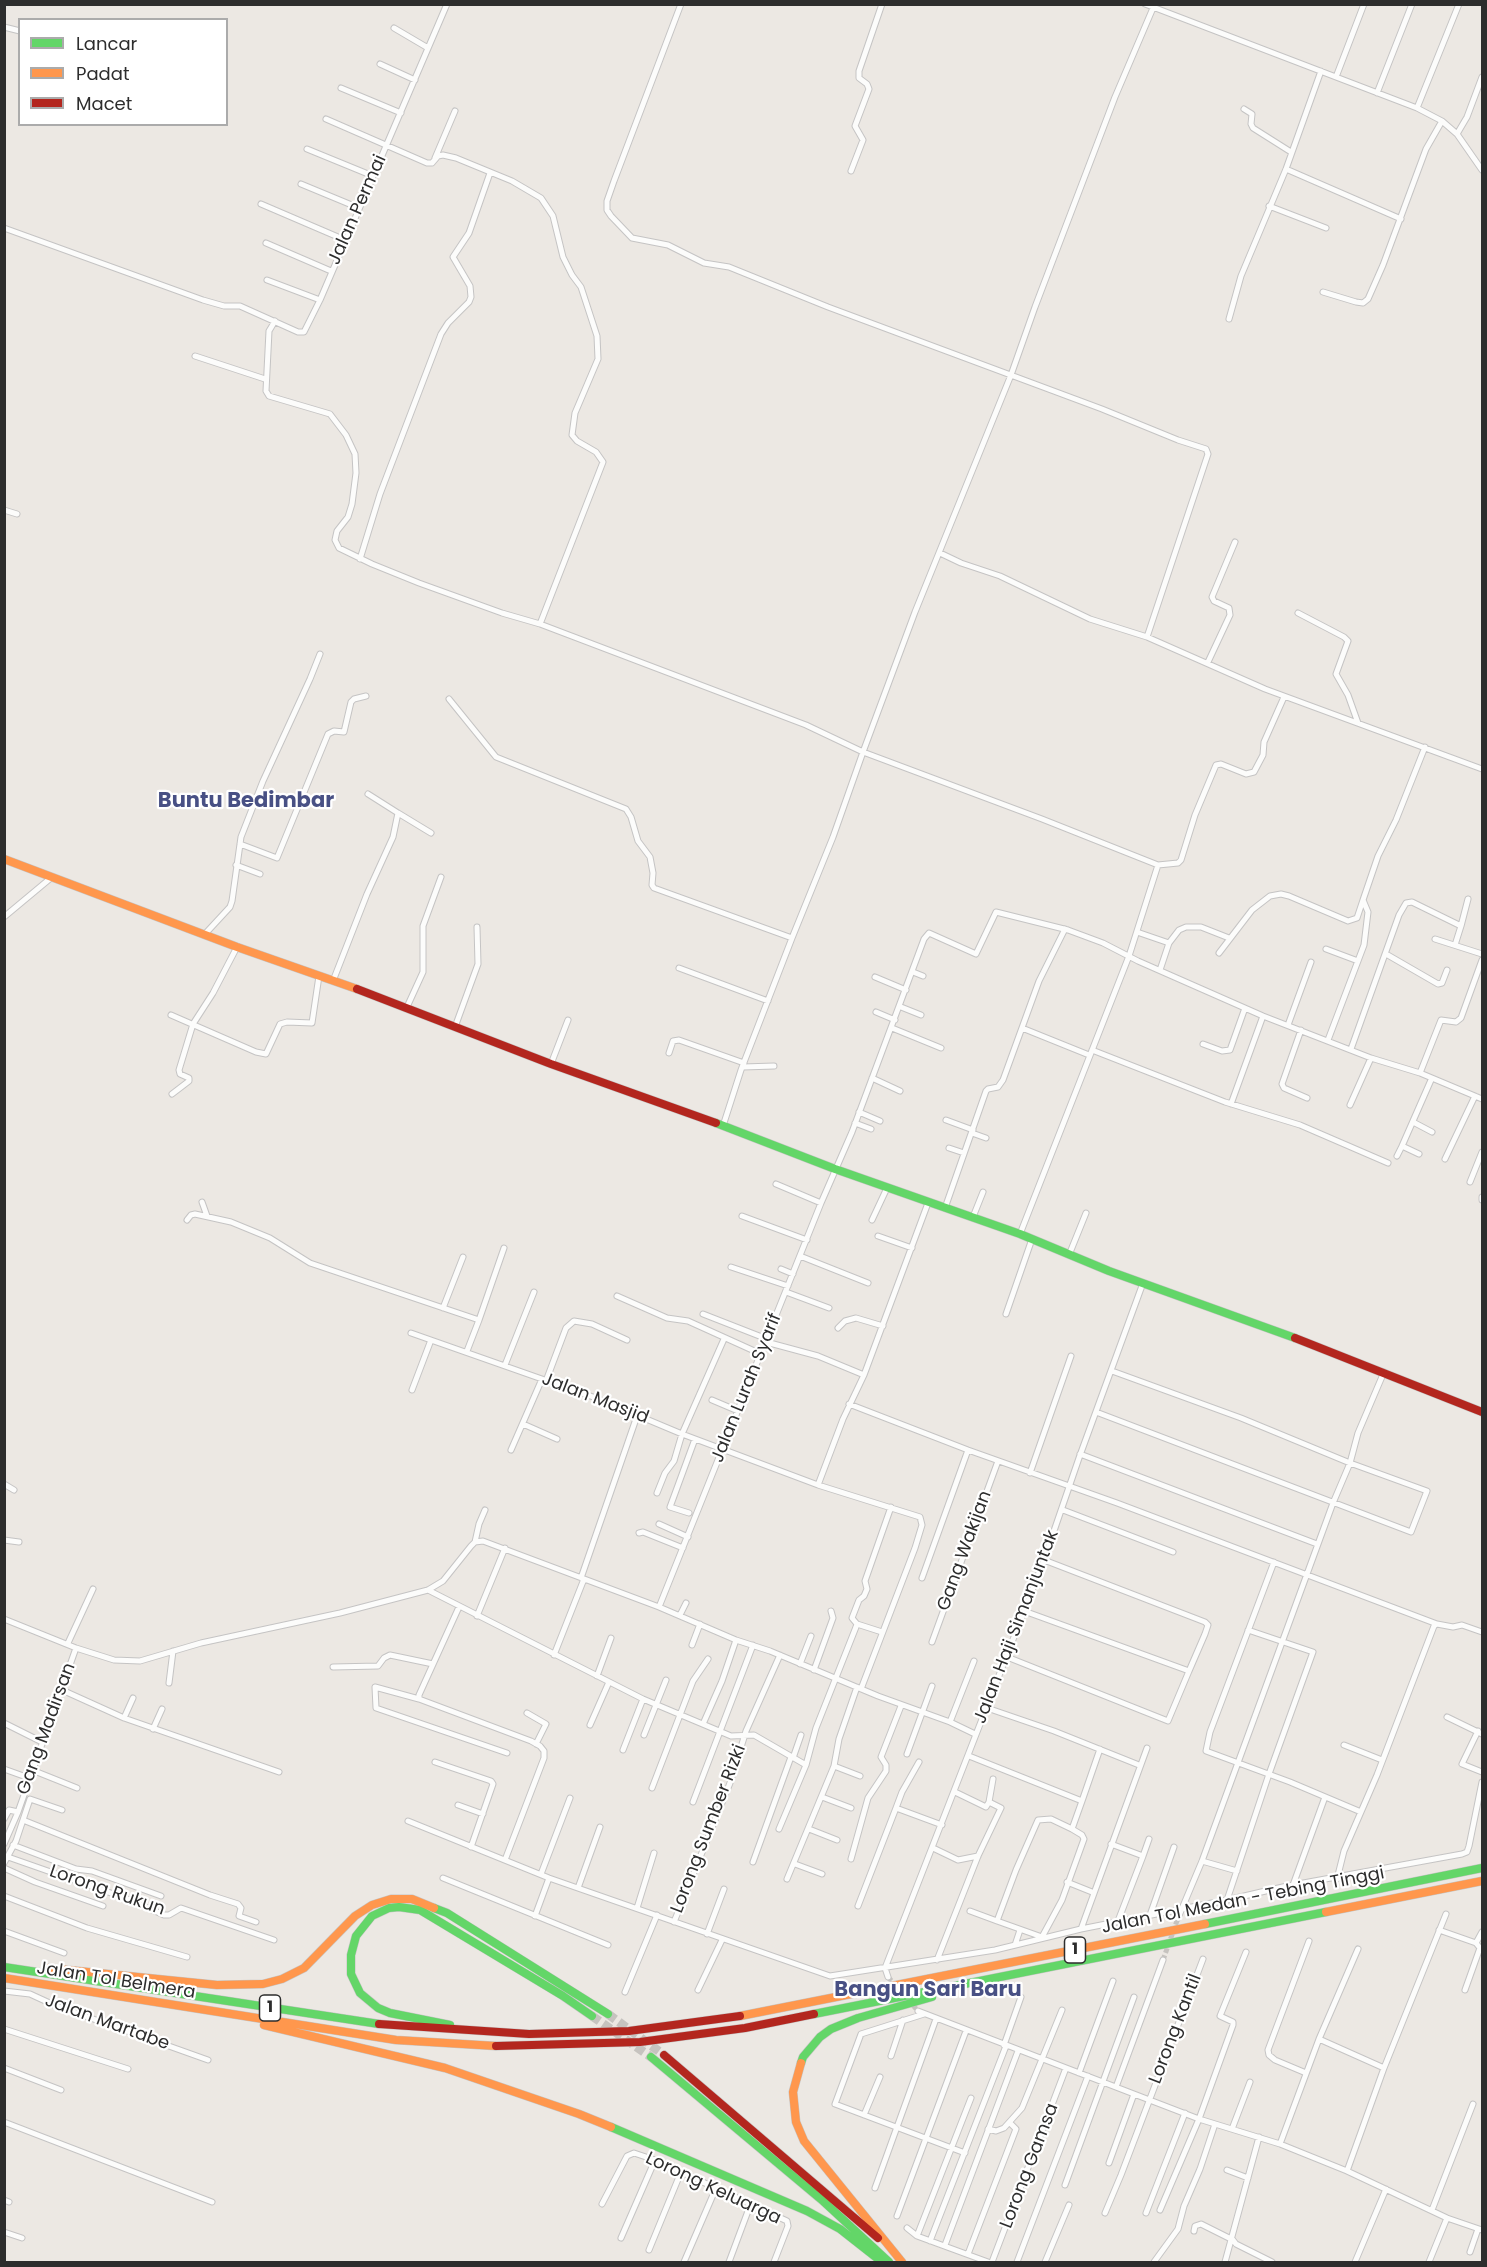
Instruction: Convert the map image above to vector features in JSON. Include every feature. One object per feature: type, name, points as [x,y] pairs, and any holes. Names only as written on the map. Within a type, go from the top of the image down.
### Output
[{"type":"main road","points":[[4,859],[237,947],[407,1007],[551,1064],[835,1169],[1020,1234],[1069,1255],[1384,1372],[1482,1412]]},
{"type":"main road","name":"Jalan Tol Medan - Tebing Tinggi","points":[[8,1968],[392,2026],[529,2034],[638,2030],[758,2014],[1482,1868]]},
{"type":"main road","name":"Jalan Tol Medan - Tebing Tinggi","points":[[223,2014],[396,2040],[506,2046],[597,2044],[667,2039],[745,2028],[968,1985],[1482,1881]]},
{"type":"main road","points":[[8,1968],[55,1969],[217,1985],[263,1984],[282,1979],[304,1968],[355,1916],[372,1905],[391,1899],[412,1899],[447,1913],[608,2014]]},
{"type":"main road","points":[[529,2034],[422,2021],[378,2008],[360,1993],[351,1974],[351,1955],[361,1928],[372,1916],[389,1908],[420,1910],[563,1996],[592,2016]]},
{"type":"main road","name":"Jalan Tol Belmera","points":[[4,1978],[223,2014]]},
{"type":"main road","points":[[902,2262],[804,2141],[794,2113],[795,2079],[798,2067],[811,2047],[831,2029],[858,2018],[968,1985]]},
{"type":"main road","points":[[223,2014],[445,2067],[568,2110],[684,2157],[807,2211],[840,2229],[882,2262]]},
{"type":"main road","points":[[664,2055],[895,2254]]},
{"type":"main road","points":[[651,2057],[823,2201],[889,2262]]},
{"type":"street","name":"Jalan Permai","points":[[4,228],[220,305],[240,306],[302,333],[307,328],[320,300],[447,4]]},
{"type":"street","points":[[681,4],[608,201],[607,210],[632,238],[668,245],[704,263],[729,267],[828,307],[858,316],[1208,451],[1147,637]]},
{"type":"street","points":[[851,171],[863,140],[855,126],[869,89],[867,84],[859,78],[859,71],[882,4]]},
{"type":"street","points":[[1145,4],[1417,108],[1442,121],[1457,134],[1482,170]]},
{"type":"street","points":[[1336,77],[1364,4]]},
{"type":"street","points":[[1377,93],[1412,4]]},
{"type":"street","points":[[1417,108],[1459,4]]},
{"type":"street","points":[[723,1126],[768,1001],[833,837],[915,612],[1011,375],[1114,97],[1156,7]]},
{"type":"street","points":[[394,28],[428,48]]},
{"type":"street","points":[[380,64],[415,80]]},
{"type":"street","points":[[1229,319],[1241,276],[1286,169],[1322,71]]},
{"type":"street","points":[[1457,134],[1467,117],[1482,77]]},
{"type":"street","points":[[341,88],[401,113]]},
{"type":"street","points":[[1244,109],[1252,114],[1253,128],[1291,152]]},
{"type":"street","points":[[434,160],[455,111]]},
{"type":"street","points":[[326,120],[427,163],[432,163],[441,155],[456,158],[512,181],[541,198],[553,216],[563,257],[581,287],[597,336],[598,359],[575,413],[572,435],[596,452],[603,462],[540,624]]},
{"type":"street","points":[[1323,292],[1356,302],[1363,303],[1368,299],[1401,219],[1426,149],[1442,121]]},
{"type":"street","points":[[307,149],[373,176]]},
{"type":"street","points":[[1286,169],[1401,219]]},
{"type":"street","points":[[360,559],[380,494],[441,334],[471,297],[470,286],[453,257],[469,233],[490,173]]},
{"type":"street","points":[[301,184],[359,208]]},
{"type":"street","points":[[261,204],[345,240]]},
{"type":"street","points":[[1269,206],[1326,228]]},
{"type":"street","points":[[266,243],[331,271]]},
{"type":"street","points":[[267,280],[320,300]]},
{"type":"street","points":[[275,321],[269,331],[265,379],[265,389],[269,396],[326,411],[346,435],[356,458],[351,511],[337,531],[335,540],[339,548],[360,559],[472,603],[540,624],[806,725],[863,752],[1158,865],[1178,863],[1181,860],[1195,815],[1216,765],[1221,764],[1246,774],[1254,772],[1263,755],[1264,742],[1284,696]]},
{"type":"street","points":[[195,356],[265,379]]},
{"type":"street","points":[[4,510],[17,514]]},
{"type":"street","points":[[1208,662],[1230,615],[1229,608],[1214,601],[1212,597],[1235,542]]},
{"type":"street","points":[[940,553],[961,563],[1000,576],[1090,619],[1147,637],[1284,696],[1482,769]]},
{"type":"street","points":[[1298,613],[1348,641],[1336,674],[1348,695],[1358,723]]},
{"type":"street","points":[[205,934],[230,907],[240,844],[263,781],[320,654]]},
{"type":"street","points":[[240,844],[277,858],[328,734],[334,731],[344,732],[351,702],[366,696]]},
{"type":"street","points":[[448,699],[496,757],[626,808],[631,817],[634,835],[650,858],[654,888],[792,938]]},
{"type":"street","points":[[1219,953],[1252,910],[1270,896],[1281,894],[1289,896],[1348,921],[1357,918],[1378,856],[1396,820],[1425,747]]},
{"type":"street","points":[[368,794],[431,833]]},
{"type":"street","points":[[333,981],[367,894],[393,837],[398,813]]},
{"type":"street","points":[[236,865],[260,874]]},
{"type":"street","points":[[1020,1234],[1129,956],[1158,865]]},
{"type":"street","points":[[4,917],[48,875]]},
{"type":"street","points":[[407,1007],[423,972],[423,926],[441,877]]},
{"type":"street","points":[[1455,945],[1468,899]]},
{"type":"street","points":[[1328,1040],[1363,950],[1368,924],[1368,908],[1363,900]]},
{"type":"street","points":[[1351,1049],[1399,915],[1406,903],[1412,902],[1461,926]]},
{"type":"street","name":"Jalan Lurah Syarif","points":[[659,1607],[855,1123],[901,1007],[924,939],[929,933],[978,954],[996,912],[1065,929]]},
{"type":"street","points":[[1160,970],[1168,943],[1179,930],[1193,926],[1229,938]]},
{"type":"street","points":[[455,1027],[478,964],[477,927]]},
{"type":"street","points":[[945,1208],[986,1091],[999,1086],[1041,976],[1054,955],[1065,929],[1103,943],[1263,1016],[1371,1058],[1420,1073],[1431,1080],[1482,1099]]},
{"type":"street","points":[[1137,932],[1168,943]]},
{"type":"street","points":[[1435,939],[1482,954]]},
{"type":"street","points":[[172,1094],[189,1080],[180,1074],[179,1070],[193,1024],[213,993],[237,947]]},
{"type":"street","points":[[1326,949],[1358,961]]},
{"type":"street","points":[[1386,954],[1438,984],[1442,983],[1447,970]]},
{"type":"street","points":[[1420,1073],[1441,1020],[1456,1022],[1461,1018],[1482,960]]},
{"type":"street","points":[[1288,1025],[1311,962]]},
{"type":"street","points":[[679,968],[768,1001]]},
{"type":"street","points":[[913,972],[923,976]]},
{"type":"street","points":[[171,1015],[256,1052],[266,1054],[280,1024],[312,1023],[319,976]]},
{"type":"street","points":[[875,977],[906,990]]},
{"type":"street","points":[[901,1007],[921,1015]]},
{"type":"street","points":[[1203,1044],[1222,1051],[1230,1050],[1245,1008]]},
{"type":"street","points":[[876,1012],[895,1020]]},
{"type":"street","points":[[1231,1104],[1263,1016]]},
{"type":"street","points":[[551,1064],[568,1020]]},
{"type":"street","points":[[892,1028],[941,1048]]},
{"type":"street","points":[[1022,1028],[1231,1104],[1300,1125],[1388,1163]]},
{"type":"street","points":[[1301,1030],[1282,1084],[1284,1088],[1307,1098]]},
{"type":"street","points":[[669,1053],[673,1041],[679,1040],[744,1065],[774,1066]]},
{"type":"street","points":[[1350,1105],[1371,1058]]},
{"type":"street","points":[[872,1078],[900,1091]]},
{"type":"street","points":[[1397,1156],[1431,1080]]},
{"type":"street","points":[[1445,1159],[1475,1096]]},
{"type":"street","points":[[859,1112],[880,1121]]},
{"type":"street","points":[[946,1119],[986,1138]]},
{"type":"street","points":[[1413,1122],[1432,1132]]},
{"type":"street","points":[[855,1123],[871,1129]]},
{"type":"street","points":[[1402,1146],[1419,1154]]},
{"type":"street","points":[[949,1148],[964,1153]]},
{"type":"street","points":[[1470,1182],[1482,1152]]},
{"type":"street","points":[[776,1184],[821,1203]]},
{"type":"street","points":[[872,1220],[887,1188]]},
{"type":"street","points":[[973,1217],[983,1192]]},
{"type":"street","points":[[202,1202],[207,1216]]},
{"type":"street","points":[[818,1485],[849,1404],[864,1375],[928,1203]]},
{"type":"street","points":[[1069,1255],[1086,1213]]},
{"type":"street","points":[[187,1220],[191,1215],[231,1222],[270,1238],[310,1263],[479,1320]]},
{"type":"street","points":[[742,1216],[807,1240]]},
{"type":"street","points":[[878,1236],[912,1248]]},
{"type":"street","points":[[1006,1314],[1032,1239]]},
{"type":"street","points":[[467,1351],[504,1248]]},
{"type":"street","points":[[800,1256],[868,1283]]},
{"type":"street","points":[[443,1308],[463,1257]]},
{"type":"street","points":[[731,1267],[829,1308]]},
{"type":"street","points":[[781,1269],[793,1274]]},
{"type":"street","name":"Jalan Haji Simanjuntak","points":[[885,1968],[1063,1510],[1080,1454],[1143,1283]]},
{"type":"street","points":[[505,1365],[534,1292]]},
{"type":"street","points":[[617,1296],[667,1318],[688,1322],[761,1353]]},
{"type":"street","points":[[703,1314],[767,1341],[818,1356],[864,1375]]},
{"type":"street","points":[[838,1328],[845,1321],[856,1318],[883,1326]]},
{"type":"street","points":[[511,1450],[566,1328],[574,1321],[592,1324],[627,1340]]},
{"type":"street","name":"Jalan Masjid","points":[[411,1333],[596,1398],[682,1434],[818,1485],[920,1517],[922,1522],[915,1548],[882,1632]]},
{"type":"street","points":[[657,1493],[665,1473],[674,1461],[682,1434],[724,1339]]},
{"type":"street","points":[[412,1390],[431,1340]]},
{"type":"street","points":[[1029,1473],[1071,1356]]},
{"type":"street","points":[[1096,1412],[1411,1532],[1427,1491],[1350,1463],[1241,1418],[1112,1371]]},
{"type":"street","points":[[1178,1918],[1238,1765],[1317,1544],[1350,1463],[1358,1433],[1384,1372]]},
{"type":"street","points":[[712,1400],[738,1411]]},
{"type":"street","points":[[849,1404],[1437,1624],[1453,1627],[1462,1625],[1482,1632]]},
{"type":"street","points":[[554,1655],[583,1578],[637,1416]]},
{"type":"street","points":[[523,1424],[557,1439]]},
{"type":"street","points":[[689,1513],[670,1507],[696,1439]]},
{"type":"street","points":[[922,1578],[968,1450]]},
{"type":"street","points":[[1080,1454],[1317,1544]]},
{"type":"street","name":"Gang Wakijan","points":[[932,1642],[998,1461]]},
{"type":"street","points":[[4,1484],[14,1490]]},
{"type":"street","points":[[787,1879],[834,1766],[839,1739],[882,1632],[857,1624],[852,1618],[859,1600],[867,1589],[866,1581],[891,1507]]},
{"type":"street","points":[[4,1619],[76,1648],[114,1660],[140,1661],[173,1651],[428,1590],[443,1581],[475,1542],[485,1510]]},
{"type":"street","points":[[1063,1510],[1173,1552]]},
{"type":"street","points":[[659,1524],[688,1537]]},
{"type":"street","points":[[639,1533],[643,1532],[683,1548]]},
{"type":"street","points":[[4,1540],[19,1542]]},
{"type":"street","points":[[475,1542],[483,1541],[505,1548],[680,1615],[736,1640],[780,1655],[901,1706],[950,1722],[975,1734]]},
{"type":"street","points":[[477,1616],[505,1548]]},
{"type":"street","points":[[1007,1657],[1168,1721],[1205,1634],[1208,1624],[1205,1622],[1044,1560]]},
{"type":"street","points":[[1274,1562],[1206,1746],[1208,1753],[1269,1774],[1360,1812]]},
{"type":"street","points":[[68,1643],[93,1589]]},
{"type":"street","points":[[428,1590],[644,1699],[731,1736],[754,1735],[806,1765]]},
{"type":"street","points":[[623,1602],[627,1595]]},
{"type":"street","points":[[680,1615],[686,1603]]},
{"type":"street","points":[[419,1700],[419,1695],[459,1607]]},
{"type":"street","points":[[814,1670],[833,1618],[831,1611]]},
{"type":"street","points":[[1024,1611],[1189,1671]]},
{"type":"street","points":[[692,1645],[700,1624]]},
{"type":"street","points":[[779,1829],[806,1765],[816,1728],[857,1624]]},
{"type":"street","points":[[1337,1879],[1344,1851],[1405,1706],[1424,1649],[1437,1624]]},
{"type":"street","points":[[1227,1900],[1313,1652],[1248,1630]]},
{"type":"street","points":[[800,1665],[811,1636]]},
{"type":"street","points":[[597,1676],[611,1638]]},
{"type":"street","points":[[703,1725],[736,1640]]},
{"type":"street","points":[[693,1802],[753,1645]]},
{"type":"street","name":"Gang Madirsan","points":[[4,1844],[18,1812],[76,1648]]},
{"type":"street","points":[[169,1683],[173,1651]]},
{"type":"street","points":[[333,1667],[378,1666],[384,1658],[390,1655],[433,1664]]},
{"type":"street","name":"Lorong Sumber Rizki","points":[[674,1922],[730,1783],[744,1736],[780,1655]]},
{"type":"street","points":[[652,1788],[693,1681],[708,1659]]},
{"type":"street","points":[[950,1722],[974,1661]]},
{"type":"street","points":[[644,1735],[666,1680]]},
{"type":"street","points":[[590,1725],[609,1682]]},
{"type":"street","points":[[907,1754],[932,1686]]},
{"type":"street","points":[[505,1860],[544,1758],[544,1751],[536,1744],[419,1700],[375,1687],[376,1708],[507,1753]]},
{"type":"street","points":[[62,1690],[124,1718],[279,1772]]},
{"type":"street","points":[[124,1718],[133,1698]]},
{"type":"street","points":[[623,1750],[644,1699]]},
{"type":"street","points":[[851,1859],[868,1798],[886,1771],[881,1757],[901,1706]]},
{"type":"street","points":[[987,1708],[1139,1765]]},
{"type":"street","points":[[153,1728],[162,1709]]},
{"type":"street","points":[[527,1713],[546,1724],[536,1744]]},
{"type":"street","points":[[1447,1717],[1480,1732],[1462,1764],[1482,1772]]},
{"type":"street","points":[[4,1723],[42,1742]]},
{"type":"street","points":[[753,1862],[801,1735]]},
{"type":"street","points":[[1344,1745],[1382,1760]]},
{"type":"street","points":[[1080,1929],[1147,1748]]},
{"type":"street","points":[[1072,1829],[1100,1749]]},
{"type":"street","points":[[969,1756],[1082,1800]]},
{"type":"street","points":[[435,1762],[491,1781],[493,1789],[471,1847]]},
{"type":"street","points":[[858,1906],[902,1792],[919,1762]]},
{"type":"street","points":[[834,1766],[860,1776]]},
{"type":"street","points":[[4,1769],[29,1778]]},
{"type":"street","points":[[32,1770],[77,1788]]},
{"type":"street","points":[[955,1792],[986,1807],[993,1779]]},
{"type":"street","points":[[408,1821],[549,1878],[825,1976],[937,1960],[1015,1945],[1118,1921],[1467,1852],[1482,1782]]},
{"type":"street","points":[[23,1796],[62,1810]]},
{"type":"street","points":[[822,1797],[851,1808]]},
{"type":"street","points":[[1293,1885],[1325,1797]]},
{"type":"street","points":[[541,1874],[570,1798]]},
{"type":"street","points":[[6,1860],[14,1845],[30,1799]]},
{"type":"street","points":[[937,1960],[978,1856],[1001,1808],[989,1802]]},
{"type":"street","points":[[458,1805],[483,1814]]},
{"type":"street","points":[[896,1808],[942,1825]]},
{"type":"street","points":[[4,1819],[7,1809],[18,1812]]},
{"type":"street","points":[[997,1921],[1038,1820],[1051,1819],[1072,1829],[1084,1839],[1062,1900],[1042,1937]]},
{"type":"street","points":[[23,1820],[210,1895],[238,1904],[241,1908],[239,1916],[256,1922]]},
{"type":"street","points":[[578,1888],[600,1827]]},
{"type":"street","points":[[809,1829],[837,1840]]},
{"type":"street","points":[[1118,1921],[1149,1839]]},
{"type":"street","points":[[1111,1844],[1143,1856]]},
{"type":"street","points":[[14,1845],[76,1869],[92,1871],[161,1896]]},
{"type":"street","points":[[1150,1915],[1174,1847]]},
{"type":"street","points":[[933,1848],[961,1861],[978,1856]]},
{"type":"street","points":[[637,1908],[654,1852]]},
{"type":"street","name":"Lorong Rukun","points":[[6,1860],[125,1898],[164,1915],[169,1916],[181,1908],[274,1940]]},
{"type":"street","points":[[1202,1861],[1237,1871]]},
{"type":"street","points":[[795,1864],[822,1874]]},
{"type":"street","points":[[4,1868],[35,1882],[103,1906]]},
{"type":"street","points":[[443,1878],[608,1945]]},
{"type":"street","points":[[535,1916],[549,1878]]},
{"type":"street","points":[[1067,1882],[1092,1892]]},
{"type":"street","points":[[707,1934],[724,1888]]},
{"type":"street","points":[[4,1896],[87,1928],[187,1957]]},
{"type":"street","points":[[970,1911],[1042,1937]]},
{"type":"street","points":[[1347,2171],[1384,2068],[1446,1914]]},
{"type":"street","points":[[625,1992],[657,1915]]},
{"type":"street","points":[[1015,1945],[1020,1930]]},
{"type":"street","points":[[1439,1930],[1476,1943],[1480,1948],[1465,1990]]},
{"type":"street","points":[[4,1931],[64,1953]]},
{"type":"street","points":[[1476,1943],[1482,1932]]},
{"type":"street","points":[[698,1990],[722,1940]]},
{"type":"street","points":[[1306,2073],[1275,2060],[1269,2055],[1268,2050],[1309,1941]]},
{"type":"street","points":[[1280,2144],[1319,2039],[1358,1948]]},
{"type":"street","points":[[1160,2210],[1199,2119],[1233,2025],[1220,2016],[1246,1952]]},
{"type":"street","name":"Lorong Kantil","points":[[1105,2213],[1203,1959]]},
{"type":"street","points":[[1117,2086],[1163,1960]]},
{"type":"street","points":[[885,1968],[888,1977]]},
{"type":"street","points":[[1079,2073],[1113,1981]]},
{"type":"street","name":"Jalan Martabe","points":[[4,1991],[30,1994],[54,2005],[208,2060]]},
{"type":"street","points":[[930,2241],[965,2153],[1021,1997]]},
{"type":"street","points":[[1065,2185],[1134,1997]]},
{"type":"street","points":[[988,2129],[998,2131],[1010,2123],[1025,2101],[1062,2010]]},
{"type":"street","points":[[965,2153],[835,2104],[861,2034],[921,2013],[1199,2119],[1280,2144],[1347,2171],[1447,2218],[1480,2230],[1470,2252]]},
{"type":"street","points":[[874,2188],[936,2019]]},
{"type":"street","points":[[891,2056],[903,2020]]},
{"type":"street","points":[[4,2029],[129,2069]]},
{"type":"street","points":[[897,2216],[966,2031]]},
{"type":"street","points":[[1319,2039],[1384,2068]]},
{"type":"street","points":[[945,2245],[1018,2051]]},
{"type":"street","points":[[4,2068],[61,2090]]},
{"type":"street","name":"Lorong Gamsa","points":[[990,2262],[1066,2068]]},
{"type":"street","points":[[1017,2262],[1088,2076]]},
{"type":"street","points":[[864,2115],[880,2077]]},
{"type":"street","points":[[1232,2129],[1250,2082]]},
{"type":"street","points":[[1109,2163],[1134,2094]]},
{"type":"street","points":[[917,2236],[971,2098]]},
{"type":"street","points":[[1432,2210],[1473,2104]]},
{"type":"street","points":[[1146,2213],[1185,2113]]},
{"type":"street","points":[[4,2122],[212,2202]]},
{"type":"street","points":[[968,2254],[1016,2129],[1010,2123]]},
{"type":"street","points":[[1154,2262],[1178,2229],[1184,2206],[1200,2169],[1215,2124]]},
{"type":"street","points":[[1226,2262],[1259,2137]]},
{"type":"street","name":"Lorong Keluarga","points":[[602,2204],[627,2156],[634,2153],[655,2160],[788,2222],[774,2262]]},
{"type":"street","points":[[621,2238],[655,2160]]},
{"type":"street","points":[[1227,2170],[1248,2178]]},
{"type":"street","points":[[649,2250],[681,2172]]},
{"type":"street","points":[[684,2262],[716,2188]]},
{"type":"street","points":[[1355,2262],[1386,2189]]},
{"type":"street","points":[[729,2262],[751,2203]]},
{"type":"street","points":[[1045,2262],[1069,2205]]},
{"type":"street","points":[[1429,2262],[1447,2218]]},
{"type":"street","points":[[1194,2231],[1195,2226],[1200,2224],[1272,2262]]},
{"type":"street","points":[[906,2228],[917,2236],[990,2262]]},
{"type":"street","points":[[4,2232],[22,2238]]},
{"type":"tunnel","points":[[1163,1960],[1178,1918]]},
{"type":"tunnel","points":[[888,1977],[918,2011]]},
{"type":"tunnel","points":[[608,2014],[664,2055]]},
{"type":"tunnel","points":[[592,2016],[651,2057]]},
{"type":"traffic: fast","points":[[716,1123],[835,1169],[1020,1234],[1109,1271],[1295,1338]]},
{"type":"traffic: fast","points":[[1205,1924],[1482,1868]]},
{"type":"traffic: fast","points":[[450,2025],[390,2013],[378,2008],[360,1993],[351,1974],[351,1955],[356,1936],[372,1916],[389,1908],[420,1910],[563,1996],[592,2016]]},
{"type":"traffic: fast","points":[[434,1908],[447,1913],[608,2014]]},
{"type":"traffic: fast","points":[[814,2014],[1326,1912]]},
{"type":"traffic: fast","points":[[4,1967],[379,2024]]},
{"type":"traffic: fast","points":[[801,2063],[803,2057],[820,2037],[831,2029],[858,2018],[932,1997]]},
{"type":"traffic: fast","points":[[651,2057],[823,2201],[889,2262]]},
{"type":"traffic: fast","points":[[611,2127],[807,2211],[840,2229],[882,2262]]},
{"type":"traffic: slow","points":[[4,859],[237,947],[357,989]]},
{"type":"traffic: slow","points":[[1326,1912],[1482,1881]]},
{"type":"traffic: slow","points":[[48,1968],[217,1985],[263,1984],[282,1979],[304,1968],[355,1916],[372,1905],[391,1899],[412,1899],[434,1908]]},
{"type":"traffic: slow","points":[[740,2016],[1205,1924]]},
{"type":"traffic: slow","points":[[4,1978],[396,2040],[496,2046]]},
{"type":"traffic: slow","points":[[264,2025],[445,2068],[611,2127]]},
{"type":"traffic: slow","points":[[801,2063],[793,2092],[796,2122],[804,2141],[902,2262]]},
{"type":"traffic: jam","points":[[357,989],[551,1064],[716,1123]]},
{"type":"traffic: jam","points":[[1295,1338],[1482,1412]]},
{"type":"traffic: jam","points":[[496,2046],[640,2042],[745,2028],[814,2014]]},
{"type":"traffic: jam","points":[[379,2024],[529,2034],[629,2031],[740,2016]]},
{"type":"traffic: jam","points":[[664,2055],[878,2238]]},
{"type":"district","name":"Buntu Bedimbar","points":[[246,802]]},
{"type":"district","name":"Bangun Sari Baru","points":[[928,1991]]}]
